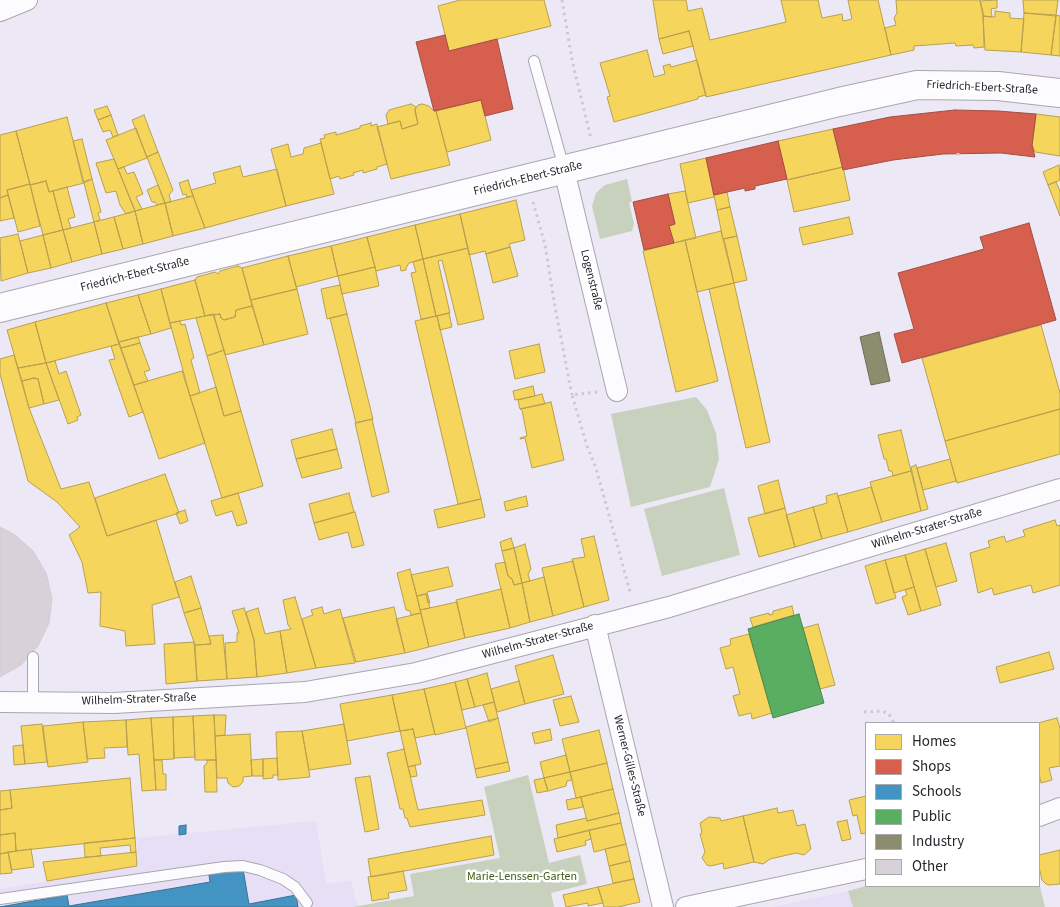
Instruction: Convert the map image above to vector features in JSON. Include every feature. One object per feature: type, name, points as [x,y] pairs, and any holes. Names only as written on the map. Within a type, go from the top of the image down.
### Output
[{"type":"main road","name":"Friedrich-Ebert-Straße","points":[[0,308],[820,107],[917,85],[998,86],[1060,92]]},
{"type":"street","points":[[0,12],[27,0]]},
{"type":"street","name":"Logenstraße","points":[[564,170],[617,391]]},
{"type":"street","name":"Wilhelm-Strater-Straße","points":[[0,702],[114,703],[305,692],[416,673],[669,607],[1060,488]]},
{"type":"street","name":"Werner-Gilles-Straße","points":[[595,625],[663,907]]},
{"type":"street","points":[[1040,816],[1060,808]]},
{"type":"street","points":[[686,907],[865,869]]},
{"type":"lane","points":[[534,61],[564,170]]},
{"type":"lane","points":[[33,657],[33,702]]},
{"type":"lane","points":[[0,899],[243,866],[283,879],[295,887],[307,903]]},
{"type":"path","points":[[562,0],[572,60],[588,126]]},
{"type":"path","points":[[527,179],[545,245],[572,395],[587,446],[596,468],[637,615]]},
{"type":"path","points":[[572,395],[617,391]]},
{"type":"path","points":[[864,712],[882,710],[889,714],[893,722]]},
{"type":"shaded area","points":[[316,821],[326,884],[351,881],[358,907],[0,907],[0,889],[138,867],[137,838]]},
{"type":"shaded area","points":[[848,891],[853,907],[774,907]]},
{"type":"green space","points":[[627,179],[632,201],[629,203],[634,224],[632,231],[600,239],[592,206],[596,193],[605,185]]},
{"type":"green space","points":[[696,397],[707,410],[716,433],[719,459],[710,487],[631,507],[611,414]]},
{"type":"green space","points":[[724,488],[740,555],[662,576],[644,509]]},
{"type":"green space","name":"Marie-Lenssen-Garten","points":[[528,775],[549,863],[580,855],[587,884],[551,893],[554,907],[353,907],[414,896],[410,874],[500,858],[484,787]]},
{"type":"green space","points":[[865,886],[1040,887],[1045,907],[853,907],[848,891]]},
{"type":"building: Homes","points":[[460,0],[544,0],[551,26],[449,51],[438,6]]},
{"type":"building: Homes","points":[[653,0],[686,0],[688,11],[702,8],[710,40],[786,22],[781,0],[818,0],[822,18],[842,14],[843,21],[852,19],[848,0],[878,0],[891,55],[706,97],[689,31],[659,39]]},
{"type":"building: Homes","points":[[896,0],[980,0],[983,12],[984,47],[974,48],[973,45],[956,46],[955,43],[914,46],[914,50],[891,55],[885,28],[896,25],[894,18],[897,13]]},
{"type":"building: Homes","points":[[997,0],[997,8],[991,9],[992,17],[983,16],[980,1]]},
{"type":"building: Homes","points":[[1023,0],[1058,0],[1056,15],[1024,13]]},
{"type":"building: Homes","points":[[995,11],[1010,13],[1010,18],[1024,19],[1021,52],[985,50],[983,16],[995,17]]},
{"type":"building: Homes","points":[[1024,13],[1056,16],[1051,55],[1021,52]]},
{"type":"building: Homes","points":[[1056,15],[1060,16],[1060,56],[1051,55]]},
{"type":"building: Homes","points":[[689,31],[693,46],[663,54],[659,39]]},
{"type":"building: Homes","points":[[647,50],[654,77],[665,74],[663,66],[670,64],[671,67],[697,60],[706,95],[698,97],[698,99],[614,122],[607,97],[610,96],[600,63]]},
{"type":"building: Homes","points":[[481,100],[491,140],[447,152],[436,111]]},
{"type":"building: Homes","points":[[411,104],[416,107],[415,112],[418,124],[402,129],[400,121],[388,124],[386,115],[389,110]]},
{"type":"building: Homes","points":[[422,104],[436,111],[450,165],[391,179],[377,127],[400,121],[402,129],[418,124],[415,109],[418,105]]},
{"type":"building: Homes","points":[[107,106],[111,115],[98,120],[94,110]]},
{"type":"building: Homes","points":[[1036,114],[1060,117],[1060,156],[1035,152],[1032,145]]},
{"type":"building: Homes","points":[[111,115],[118,135],[113,137],[110,130],[103,132],[98,120]]},
{"type":"building: Homes","points":[[144,115],[158,152],[147,157],[132,120]]},
{"type":"building: Homes","points":[[67,117],[84,183],[49,192],[46,181],[30,185],[16,131]]},
{"type":"building: Homes","points":[[371,123],[371,126],[377,124],[387,164],[363,173],[363,170],[340,179],[339,176],[330,179],[320,139],[325,138],[324,135],[336,132],[336,135]]},
{"type":"building: Homes","points":[[136,128],[147,158],[118,169],[106,140]]},
{"type":"building: Homes","points":[[833,129],[843,167],[787,180],[778,141]]},
{"type":"building: Homes","points":[[16,131],[30,184],[7,190],[8,195],[0,198],[0,135]]},
{"type":"building: Homes","points":[[82,139],[92,179],[83,182],[73,141]]},
{"type":"building: Homes","points":[[321,143],[334,194],[286,206],[271,149],[288,144],[291,157],[303,154],[304,148]]},
{"type":"building: Homes","points":[[158,152],[173,190],[169,195],[171,202],[165,203],[147,157]]},
{"type":"building: Homes","points":[[706,158],[714,197],[688,203],[680,164]]},
{"type":"building: Homes","points":[[114,159],[135,211],[126,214],[120,205],[116,191],[106,193],[96,163]]},
{"type":"building: Homes","points":[[1059,165],[1060,180],[1048,185],[1043,172]]},
{"type":"building: Homes","points":[[240,166],[243,177],[277,169],[286,206],[205,228],[191,190],[216,183],[213,173]]},
{"type":"building: Homes","points":[[124,167],[127,174],[134,172],[143,194],[136,197],[142,209],[135,211],[118,169]]},
{"type":"building: Homes","points":[[843,167],[850,200],[794,212],[787,180]]},
{"type":"building: Homes","points":[[92,179],[101,212],[98,213],[100,220],[94,222],[84,183]]},
{"type":"building: Homes","points":[[188,180],[193,196],[187,197],[186,194],[183,195],[179,183]]},
{"type":"building: Homes","points":[[46,181],[49,192],[53,191],[63,230],[43,235],[30,185]]},
{"type":"building: Homes","points":[[1056,182],[1060,191],[1060,216],[1048,185]]},
{"type":"building: Homes","points":[[30,184],[40,226],[18,232],[7,190]]},
{"type":"building: Homes","points":[[158,185],[165,203],[157,205],[155,202],[152,202],[147,190]]},
{"type":"building: Homes","points":[[67,187],[75,217],[68,219],[71,228],[63,230],[53,191]]},
{"type":"building: Homes","points":[[685,191],[696,238],[674,243],[669,226],[675,224],[668,194]]},
{"type":"building: Homes","points":[[727,192],[730,207],[717,210],[714,195]]},
{"type":"building: Homes","points":[[8,195],[14,218],[0,221],[0,198]]},
{"type":"building: Homes","points":[[193,196],[205,228],[173,236],[165,203]]},
{"type":"building: Homes","points":[[516,200],[525,240],[509,244],[510,247],[486,254],[485,251],[469,255],[460,214]]},
{"type":"building: Homes","points":[[165,203],[173,236],[143,244],[135,211]]},
{"type":"building: Homes","points":[[730,207],[737,236],[723,239],[717,210]]},
{"type":"building: Homes","points":[[135,211],[143,244],[123,249],[114,217]]},
{"type":"building: Homes","points":[[460,214],[468,248],[423,259],[415,225]]},
{"type":"building: Homes","points":[[114,217],[123,249],[102,254],[94,222]]},
{"type":"building: Homes","points":[[849,217],[853,234],[803,245],[799,228]]},
{"type":"building: Homes","points":[[94,222],[102,254],[72,262],[63,230]]},
{"type":"building: Homes","points":[[415,225],[423,259],[409,263],[406,270],[401,271],[400,265],[376,271],[367,237]]},
{"type":"building: Homes","points":[[63,230],[72,262],[51,268],[43,235]]},
{"type":"building: Homes","points":[[721,231],[734,283],[697,292],[685,240]]},
{"type":"building: Homes","points":[[18,234],[28,273],[1,281],[0,238]]},
{"type":"building: Homes","points":[[43,235],[51,268],[28,273],[20,241]]},
{"type":"building: Homes","points":[[737,236],[747,280],[734,283],[724,239]]},
{"type":"building: Homes","points":[[367,237],[375,267],[338,276],[331,246]]},
{"type":"building: Homes","points":[[685,240],[718,381],[676,392],[643,251]]},
{"type":"building: Homes","points":[[331,246],[338,276],[296,287],[288,256]]},
{"type":"building: Homes","points":[[510,247],[518,276],[493,283],[486,254]]},
{"type":"building: Homes","points":[[468,248],[484,319],[458,325],[442,260],[438,261],[450,313],[436,316],[423,259]]},
{"type":"building: Homes","points":[[288,256],[297,289],[251,300],[242,268]]},
{"type":"building: Homes","points":[[423,259],[436,316],[421,319],[411,273],[416,272],[413,262]]},
{"type":"building: Homes","points":[[238,266],[242,268],[252,306],[236,310],[235,317],[224,320],[220,314],[205,316],[195,280],[197,277],[215,272],[218,274],[220,271]]},
{"type":"building: Homes","points":[[375,267],[379,286],[342,294],[338,276]]},
{"type":"building: Homes","points":[[195,280],[205,316],[170,323],[161,289]]},
{"type":"building: Homes","points":[[734,283],[770,442],[746,448],[709,289]]},
{"type":"building: Homes","points":[[340,285],[347,314],[327,319],[321,289]]},
{"type":"building: Homes","points":[[161,289],[171,328],[151,334],[138,295]]},
{"type":"building: Homes","points":[[297,289],[308,334],[264,345],[251,300]]},
{"type":"building: Homes","points":[[138,295],[151,334],[119,342],[106,303]]},
{"type":"building: Homes","points":[[106,303],[119,344],[46,363],[35,322]]},
{"type":"building: Homes","points":[[252,306],[264,345],[225,355],[214,315],[220,314],[224,320],[235,317],[236,310]]},
{"type":"building: Homes","points":[[449,313],[452,327],[440,330],[437,316]]},
{"type":"building: Homes","points":[[213,314],[224,350],[207,356],[196,318]]},
{"type":"building: Homes","points":[[347,314],[373,419],[356,423],[330,318]]},
{"type":"building: Homes","points":[[437,316],[481,499],[458,504],[415,321]]},
{"type":"building: Homes","points":[[180,321],[181,325],[185,324],[194,358],[191,360],[200,393],[190,396],[170,323]]},
{"type":"building: Homes","points":[[35,322],[46,363],[18,368],[7,330]]},
{"type":"building: Homes","points":[[1041,325],[1060,393],[1060,409],[945,441],[922,358]]},
{"type":"building: Homes","points":[[138,337],[140,343],[121,348],[119,342]]},
{"type":"building: Homes","points":[[140,343],[150,370],[144,372],[148,381],[134,385],[121,348]]},
{"type":"building: Homes","points":[[119,344],[143,412],[129,417],[109,360],[115,359],[111,346]]},
{"type":"building: Homes","points":[[539,344],[545,372],[515,379],[509,351]]},
{"type":"building: Homes","points":[[224,350],[241,411],[224,416],[207,356]]},
{"type":"building: Homes","points":[[14,355],[29,408],[61,489],[89,482],[107,536],[156,520],[179,597],[152,605],[155,644],[126,646],[125,631],[100,626],[101,592],[88,593],[82,562],[69,535],[80,527],[57,502],[28,481],[0,374],[0,359]]},
{"type":"building: Homes","points":[[55,361],[59,374],[66,371],[81,415],[77,417],[78,420],[68,424],[46,363]]},
{"type":"building: Homes","points":[[46,363],[59,400],[44,404],[38,379],[22,381],[18,368]]},
{"type":"building: Homes","points":[[182,371],[205,443],[159,459],[134,385]]},
{"type":"building: Homes","points":[[38,379],[44,404],[29,408],[22,381]]},
{"type":"building: Homes","points":[[533,386],[535,396],[515,400],[513,391]]},
{"type":"building: Homes","points":[[216,387],[224,416],[241,411],[263,486],[222,498],[190,396]]},
{"type":"building: Homes","points":[[542,394],[545,404],[520,409],[518,400]]},
{"type":"building: Homes","points":[[551,402],[564,460],[532,468],[525,438],[520,439],[527,436],[522,410],[520,409]]},
{"type":"building: Homes","points":[[1060,409],[1060,454],[957,483],[945,441]]},
{"type":"building: Homes","points":[[372,419],[389,492],[372,497],[355,423]]},
{"type":"building: Homes","points":[[332,429],[337,449],[296,459],[291,440]]},
{"type":"building: Homes","points":[[901,430],[911,471],[893,476],[892,471],[889,471],[886,459],[884,459],[878,435]]},
{"type":"building: Homes","points":[[337,449],[342,468],[302,478],[296,459]]},
{"type":"building: Homes","points":[[950,459],[956,481],[923,490],[917,468]]},
{"type":"building: Homes","points":[[916,465],[928,509],[921,511],[911,467]]},
{"type":"building: Homes","points":[[911,471],[921,511],[882,522],[870,482]]},
{"type":"building: Homes","points":[[165,474],[179,513],[107,536],[95,498]]},
{"type":"building: Homes","points":[[778,480],[785,508],[765,514],[758,486]]},
{"type":"building: Homes","points":[[871,487],[882,522],[848,532],[838,496]]},
{"type":"building: Homes","points":[[238,493],[247,523],[237,526],[232,511],[216,516],[211,501]]},
{"type":"building: Homes","points":[[349,493],[354,512],[314,523],[309,504]]},
{"type":"building: Homes","points":[[837,493],[848,532],[822,539],[813,507],[827,503],[826,496]]},
{"type":"building: Homes","points":[[526,496],[528,506],[506,511],[504,502]]},
{"type":"building: Homes","points":[[481,499],[485,517],[438,528],[434,510]]},
{"type":"building: Homes","points":[[813,507],[822,539],[795,547],[786,515]]},
{"type":"building: Homes","points":[[785,508],[795,547],[759,557],[748,518]]},
{"type":"building: Homes","points":[[185,510],[188,521],[180,524],[176,513]]},
{"type":"building: Homes","points":[[355,512],[364,545],[352,548],[348,532],[319,540],[314,523]]},
{"type":"building: Homes","points":[[1055,520],[1057,526],[1060,525],[1060,585],[1033,593],[1031,585],[994,595],[992,588],[978,593],[970,553],[990,547],[988,541],[1004,536],[1006,542],[1025,536],[1023,530]]},
{"type":"building: Homes","points":[[594,536],[609,600],[584,607],[572,559],[585,557],[581,539]]},
{"type":"building: Homes","points":[[511,538],[514,548],[502,551],[500,542]]},
{"type":"building: Homes","points":[[946,543],[957,581],[936,587],[925,549]]},
{"type":"building: Homes","points":[[525,544],[531,569],[528,574],[530,581],[522,583],[514,548]]},
{"type":"building: Homes","points":[[514,548],[522,583],[514,585],[512,579],[508,576],[502,551]]},
{"type":"building: Homes","points":[[925,549],[941,605],[921,611],[905,555]]},
{"type":"building: Homes","points":[[905,555],[914,587],[894,593],[885,560]]},
{"type":"building: Homes","points":[[885,560],[896,598],[876,604],[865,566]]},
{"type":"building: Homes","points":[[573,561],[584,607],[553,616],[542,568]]},
{"type":"building: Homes","points":[[505,562],[508,576],[512,579],[514,585],[522,583],[530,622],[510,628],[495,564]]},
{"type":"building: Homes","points":[[448,567],[453,586],[427,592],[430,603],[428,603],[426,594],[417,596],[411,575]]},
{"type":"building: Homes","points":[[410,569],[421,613],[411,615],[410,611],[406,610],[397,573]]},
{"type":"building: Homes","points":[[191,576],[201,608],[184,613],[175,582]]},
{"type":"building: Homes","points":[[544,577],[553,616],[530,622],[522,583]]},
{"type":"building: Homes","points":[[914,587],[921,611],[908,615],[902,597],[907,595],[905,590]]},
{"type":"building: Homes","points":[[501,589],[510,628],[465,638],[456,600]]},
{"type":"building: Homes","points":[[426,594],[430,608],[420,610],[417,596]]},
{"type":"building: Homes","points":[[295,597],[316,668],[287,673],[280,631],[291,629],[288,625],[283,600]]},
{"type":"building: Homes","points":[[457,602],[465,638],[429,647],[420,610]]},
{"type":"building: Homes","points":[[792,606],[794,615],[753,627],[750,618],[769,613],[769,615],[773,614],[773,611]]},
{"type":"building: Homes","points":[[322,607],[324,614],[340,609],[355,663],[316,668],[302,619],[313,615],[311,610]]},
{"type":"building: Homes","points":[[394,607],[405,653],[356,662],[343,618]]},
{"type":"building: Homes","points":[[201,608],[211,644],[195,645],[184,613]]},
{"type":"building: Homes","points":[[244,608],[254,640],[257,677],[227,679],[225,643],[237,642],[237,633],[239,633],[232,611]]},
{"type":"building: Homes","points":[[258,608],[265,634],[280,631],[287,673],[257,677],[254,640],[246,612]]},
{"type":"building: Homes","points":[[421,613],[429,647],[405,653],[396,619]]},
{"type":"building: Homes","points":[[818,624],[835,685],[820,689],[803,628]]},
{"type":"building: Homes","points":[[749,634],[772,713],[752,719],[751,713],[739,716],[733,696],[740,694],[733,667],[726,669],[720,648],[731,645],[730,639]]},
{"type":"building: Homes","points":[[223,635],[227,679],[197,681],[195,645],[211,644],[209,636]]},
{"type":"building: Homes","points":[[194,642],[197,681],[166,684],[164,644]]},
{"type":"building: Homes","points":[[1049,652],[1054,669],[1000,683],[996,667]]},
{"type":"building: Homes","points":[[553,655],[564,694],[525,704],[515,666]]},
{"type":"building: Homes","points":[[487,673],[494,702],[475,707],[467,679]]},
{"type":"building: Homes","points":[[467,679],[475,707],[462,710],[455,682]]},
{"type":"building: Homes","points":[[519,681],[525,704],[497,712],[491,689]]},
{"type":"building: Homes","points":[[455,682],[466,728],[435,735],[424,689]]},
{"type":"building: Homes","points":[[424,689],[435,734],[415,738],[413,729],[400,731],[392,695]]},
{"type":"building: Homes","points":[[392,695],[400,731],[347,741],[340,704]]},
{"type":"building: Homes","points":[[571,696],[579,722],[560,726],[553,700]]},
{"type":"building: Homes","points":[[494,702],[498,718],[489,722],[483,705]]},
{"type":"building: Homes","points":[[214,715],[226,715],[225,735],[215,736]]},
{"type":"building: Homes","points":[[214,715],[216,760],[195,760],[193,716]]},
{"type":"building: Homes","points":[[193,716],[195,757],[174,758],[173,717]]},
{"type":"building: Homes","points":[[173,717],[174,759],[154,760],[151,718]]},
{"type":"building: Homes","points":[[151,718],[156,790],[142,791],[139,754],[128,755],[126,720]]},
{"type":"building: Homes","points":[[498,718],[508,762],[475,769],[466,727]]},
{"type":"building: Homes","points":[[1057,718],[1060,728],[1060,766],[1049,768],[1052,780],[1041,783],[1040,778],[1040,722]]},
{"type":"building: Homes","points":[[126,720],[127,747],[104,748],[105,758],[87,759],[83,722]]},
{"type":"building: Homes","points":[[83,722],[88,762],[48,767],[43,726]]},
{"type":"building: Homes","points":[[42,724],[47,762],[25,764],[21,726]]},
{"type":"building: Homes","points":[[344,724],[351,764],[309,770],[302,731]]},
{"type":"building: Homes","points":[[413,729],[421,764],[408,767],[400,731]]},
{"type":"building: Homes","points":[[550,729],[552,740],[535,744],[532,733]]},
{"type":"building: Homes","points":[[599,730],[607,763],[570,772],[562,739]]},
{"type":"building: Homes","points":[[302,731],[310,777],[278,780],[276,732]]},
{"type":"building: Homes","points":[[250,734],[252,776],[243,777],[243,782],[239,786],[233,787],[228,783],[227,778],[217,778],[215,736]]},
{"type":"building: Homes","points":[[23,745],[25,764],[14,765],[13,746]]},
{"type":"building: Homes","points":[[404,749],[418,810],[482,800],[485,815],[410,827],[403,809],[400,809],[387,753]]},
{"type":"building: Homes","points":[[566,755],[570,772],[544,778],[540,762]]},
{"type":"building: Homes","points":[[277,758],[278,775],[273,775],[273,778],[263,779],[263,759]]},
{"type":"building: Homes","points":[[263,759],[263,776],[252,776],[251,760]]},
{"type":"building: Homes","points":[[154,760],[162,760],[163,774],[166,774],[166,790],[156,790]]},
{"type":"building: Homes","points":[[207,760],[216,760],[217,792],[205,792],[204,766]]},
{"type":"building: Homes","points":[[508,762],[510,771],[477,778],[475,769]]},
{"type":"building: Homes","points":[[607,763],[613,789],[576,798],[570,772]]},
{"type":"building: Homes","points":[[415,765],[417,776],[411,777],[408,767]]},
{"type":"building: Homes","points":[[570,772],[572,780],[567,781],[566,786],[548,791],[544,778]]},
{"type":"building: Homes","points":[[370,776],[379,829],[365,832],[355,778]]},
{"type":"building: Homes","points":[[130,778],[135,838],[16,851],[15,833],[0,835],[0,810],[12,808],[10,790]]},
{"type":"building: Homes","points":[[544,778],[548,791],[537,793],[534,780]]},
{"type":"building: Homes","points":[[613,789],[619,813],[587,821],[581,797]]},
{"type":"building: Homes","points":[[10,790],[12,808],[0,810],[0,791]]},
{"type":"building: Homes","points":[[865,796],[865,833],[861,834],[857,815],[853,816],[849,800]]},
{"type":"building: Homes","points":[[581,797],[583,807],[568,810],[566,800]]},
{"type":"building: Homes","points":[[777,808],[778,813],[793,810],[797,826],[805,824],[811,849],[804,855],[796,853],[770,859],[763,864],[754,862],[743,816]]},
{"type":"building: Homes","points":[[619,813],[621,823],[558,838],[556,825],[586,818],[587,821]]},
{"type":"building: Homes","points":[[743,816],[754,862],[724,869],[723,863],[707,865],[702,858],[705,852],[700,834],[702,833],[700,823],[709,817],[720,818],[721,821]]},
{"type":"building: Homes","points":[[847,820],[851,839],[842,841],[837,822]]},
{"type":"building: Homes","points":[[621,823],[626,844],[594,852],[589,830]]},
{"type":"building: Homes","points":[[589,830],[591,839],[585,841],[586,845],[557,852],[554,839]]},
{"type":"building: Homes","points":[[15,833],[16,851],[0,854],[0,835]]},
{"type":"building: Homes","points":[[491,836],[494,855],[371,877],[368,859]]},
{"type":"building: Homes","points":[[135,838],[136,852],[131,853],[130,845],[100,848],[101,856],[85,857],[84,843]]},
{"type":"building: Homes","points":[[626,844],[630,861],[609,866],[605,849]]},
{"type":"building: Homes","points":[[31,849],[34,867],[12,870],[8,852]]},
{"type":"building: Homes","points":[[1060,850],[1060,884],[1049,885],[1042,880],[1040,855]]},
{"type":"building: Homes","points":[[8,852],[12,873],[0,874],[0,854]]},
{"type":"building: Homes","points":[[136,852],[137,866],[47,881],[43,862]]},
{"type":"building: Homes","points":[[630,861],[634,879],[613,883],[609,866]]},
{"type":"building: Homes","points":[[403,871],[407,890],[388,893],[389,898],[372,901],[368,877]]},
{"type":"building: Homes","points":[[634,879],[640,902],[618,907],[604,907],[598,887]]},
{"type":"building: Homes","points":[[598,887],[603,903],[588,906],[588,903],[566,907],[563,895]]},
{"type":"building: Shops","points":[[445,35],[449,51],[497,39],[513,109],[485,116],[481,100],[434,111],[416,42]]},
{"type":"building: Shops","points":[[955,110],[1036,114],[1032,145],[1035,157],[1001,153],[943,154],[893,160],[843,170],[833,129],[890,117]]},
{"type":"building: Shops","points":[[778,141],[787,179],[755,186],[755,189],[745,191],[745,188],[714,195],[706,158]]},
{"type":"building: Shops","points":[[668,194],[675,224],[669,226],[674,243],[644,250],[633,202]]},
{"type":"building: Shops","points":[[1029,223],[1056,320],[902,363],[894,334],[914,329],[898,273],[984,249],[980,237]]},
{"type":"building: Schools","points":[[186,825],[186,834],[179,835],[179,826]]},
{"type":"building: Schools","points":[[243,869],[249,904],[296,895],[298,907],[0,907],[67,895],[69,906],[210,882],[209,875]]},
{"type":"building: Public","points":[[799,614],[824,703],[773,718],[748,629]]},
{"type":"building: Industry","points":[[879,332],[890,381],[871,385],[860,337]]},
{"type":"building: Other","points":[[0,527],[15,535],[33,551],[46,573],[52,598],[49,623],[38,646],[21,665],[0,677]]}]
